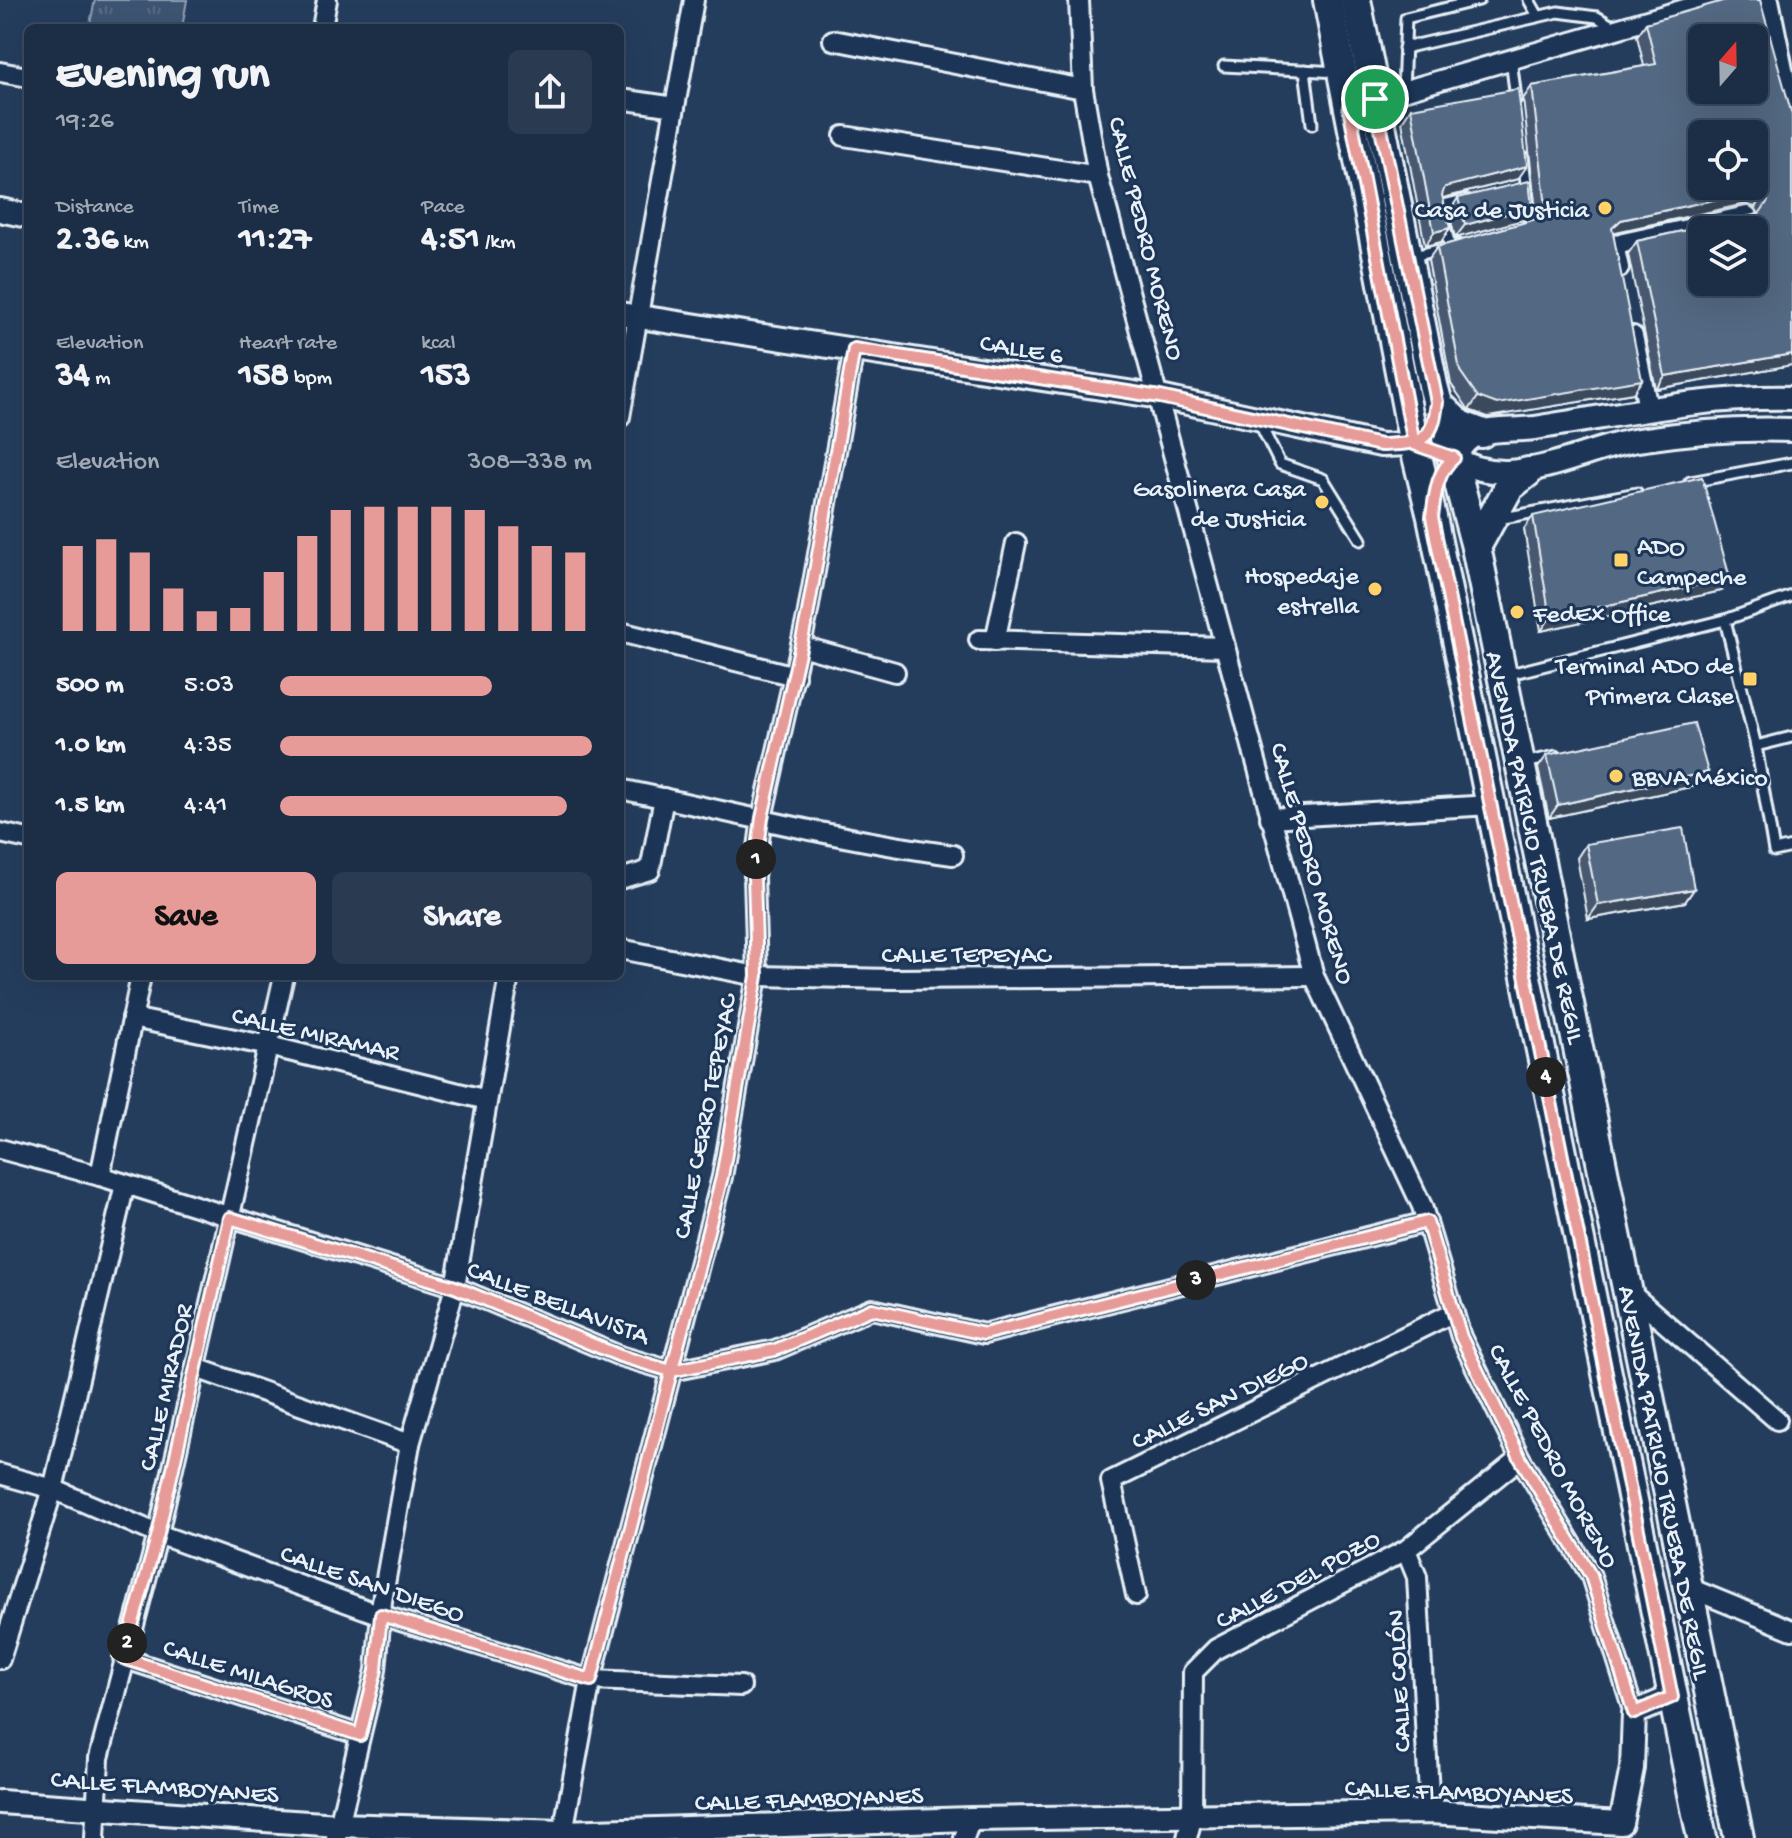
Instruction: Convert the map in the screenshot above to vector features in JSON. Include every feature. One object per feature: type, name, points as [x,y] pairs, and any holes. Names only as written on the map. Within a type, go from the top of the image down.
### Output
[{"type":"main road","name":"AVENIDA PATRICIO TRUEBA DE REGIL","points":[[1328,0],[1342,72],[1362,103],[1407,257],[1437,402],[1476,547],[1687,1587],[1744,1834]]},
{"type":"main road","name":"AVENIDA PATRICIO TRUEBA DE REGIL","points":[[1356,0],[1362,103],[1414,444],[1432,517],[1702,1838]]},
{"type":"main road","points":[[1414,444],[1428,436],[1435,422],[1437,402]]},
{"type":"main road","points":[[1437,402],[1460,425],[1481,433]]},
{"type":"main road","points":[[1414,444],[1454,458]]},
{"type":"main road","points":[[1432,517],[1437,486],[1447,463],[1454,458]]},
{"type":"main road","points":[[1476,547],[1509,487],[1528,472]]},
{"type":"street","points":[[323,24],[327,0]]},
{"type":"street","points":[[624,377],[630,316],[675,107],[694,0]]},
{"type":"street","name":"CALLE PEDRO MORENO","points":[[1079,0],[1083,89],[1098,176],[1314,976],[1427,1222],[1461,1337],[1520,1458],[1591,1576],[1634,1713],[1632,1768],[1620,1831]]},
{"type":"street","points":[[1362,103],[1716,0]]},
{"type":"street","points":[[1769,0],[1789,80],[1792,113]]},
{"type":"street","points":[[833,40],[1083,89]]},
{"type":"street","points":[[0,72],[24,76]]},
{"type":"street","points":[[624,100],[675,107]]},
{"type":"street","points":[[844,136],[1098,176]]},
{"type":"street","points":[[0,210],[24,215]]},
{"type":"street","points":[[1623,290],[1614,245],[1688,229]]},
{"type":"street","name":"CALLE 6","points":[[630,316],[1160,397],[1381,445],[1414,444]]},
{"type":"street","points":[[1629,319],[1648,408]]},
{"type":"street","name":"CALLE CERRO TEPEYAC","points":[[563,1835],[591,1680],[722,1177],[757,976],[754,877],[762,818],[801,646],[854,349]]},
{"type":"street","points":[[1792,398],[1743,397],[1625,411],[1539,428],[1481,433],[1467,440],[1454,458],[1483,472],[1528,472],[1632,441],[1756,429],[1792,430]]},
{"type":"street","points":[[1625,411],[1632,441]]},
{"type":"street","points":[[1016,543],[987,640],[1225,647]]},
{"type":"street","points":[[624,633],[795,676]]},
{"type":"street","points":[[801,646],[895,672]]},
{"type":"street","points":[[624,790],[762,818],[863,843],[953,855]]},
{"type":"street","points":[[624,878],[650,870],[664,798]]},
{"type":"street","points":[[1270,818],[1491,805]]},
{"type":"street","points":[[0,833],[24,838]]},
{"type":"street","name":"CALLE TEPEYAC","points":[[624,950],[757,976],[923,979],[1314,976]]},
{"type":"street","points":[[100,1176],[140,980]]},
{"type":"street","name":"CALLE MIRADOR","points":[[95,1838],[99,1758],[158,1534],[283,980]]},
{"type":"street","points":[[337,1832],[376,1670],[381,1615],[410,1444],[455,1287],[508,980]]},
{"type":"street","name":"CALLE MIRAMAR","points":[[132,1018],[269,1046],[487,1100]]},
{"type":"street","name":"CALLE BELLAVISTA","points":[[0,1149],[100,1176],[455,1287],[620,1356],[671,1371],[775,1350],[872,1309],[984,1334],[1427,1222]]},
{"type":"street","points":[[0,1659],[53,1489],[125,1184]]},
{"type":"street","points":[[1627,1290],[1777,1420]]},
{"type":"street","name":"CALLE SAN DIEGO","points":[[1136,1595],[1111,1481],[1454,1312]]},
{"type":"street","points":[[196,1368],[410,1444]]},
{"type":"street","name":"CALLE DEL POZO","points":[[1190,1828],[1193,1672],[1216,1649],[1406,1550],[1520,1458]]},
{"type":"street","name":"CALLE SAN DIEGO","points":[[0,1474],[53,1489],[158,1534],[381,1615],[591,1680],[741,1686]]},
{"type":"street","name":"CALLE COLÓN","points":[[1406,1550],[1417,1577],[1430,1812]]},
{"type":"street","points":[[1687,1587],[1792,1630]]},
{"type":"street","name":"CALLE MILAGROS","points":[[123,1658],[360,1735]]},
{"type":"street","points":[[1634,1713],[1672,1697]]},
{"type":"street","name":"CALLE FLAMBOYANES","points":[[0,1802],[337,1832],[563,1835],[968,1828],[1190,1828],[1430,1812],[1620,1831]]},
{"type":"lane","points":[[1403,91],[1406,18],[1479,0]]},
{"type":"lane","points":[[1529,0],[1538,16]]},
{"type":"lane","points":[[1404,48],[1558,12],[1597,17],[1617,29]]},
{"type":"lane","points":[[1511,59],[1517,107]]},
{"type":"lane","points":[[1224,66],[1342,72]]},
{"type":"lane","points":[[1305,70],[1312,124]]},
{"type":"lane","points":[[1518,229],[1531,226],[1521,138]]},
{"type":"lane","points":[[1512,189],[1527,185]]},
{"type":"lane","points":[[1450,247],[1440,206],[1483,196]]},
{"type":"lane","points":[[1407,257],[1477,240]]},
{"type":"lane","points":[[1258,419],[1280,464],[1323,479],[1361,540]]},
{"type":"lane","points":[[1671,486],[1792,463]]},
{"type":"lane","points":[[1491,520],[1641,492]]},
{"type":"lane","points":[[1502,676],[1725,620],[1792,596]]},
{"type":"lane","points":[[1725,620],[1756,746],[1774,851],[1792,847]]},
{"type":"lane","points":[[1756,746],[1792,737]]},
{"type":"lane","points":[[1520,763],[1563,754]]},
{"type":"green space","points":[[95,0],[187,0],[183,24],[90,24]]},
{"type":"building","name":"Casa de Justicia","points":[[1726,0],[1760,0],[1767,24],[1688,24],[1688,104],[1768,104],[1768,29],[1792,115],[1792,354],[1665,376],[1637,241],[1688,230],[1688,296],[1768,296],[1768,216],[1750,216],[1759,214],[1768,201],[1768,120],[1688,120],[1688,200],[1713,200],[1621,220],[1612,228],[1642,380],[1497,404],[1478,397],[1460,371],[1437,247],[1547,216],[1532,86],[1656,64],[1646,23]]},
{"type":"building","points":[[1518,89],[1527,166],[1445,187],[1442,195],[1450,228],[1434,232],[1411,108]]},
{"type":"building","points":[[1529,181],[1532,207],[1465,225],[1458,198]]},
{"type":"building","name":"ADO Campeche","points":[[1702,477],[1730,578],[1550,618],[1533,516]]},
{"type":"building","name":"BBVA México","points":[[1694,723],[1708,772],[1558,805],[1547,755]]},
{"type":"building","points":[[1683,828],[1694,889],[1598,905],[1586,844]]},
{"type":"place","name":"Casa de Justicia","points":[[1605,208]]},
{"type":"place","name":"Gasolinera Casa de Justicia","points":[[1322,502]]},
{"type":"place","name":"ADO Campeche","points":[[1621,560]]},
{"type":"place","name":"Hospedaje estrella","points":[[1375,589]]},
{"type":"place","name":"FedEx Office","points":[[1517,612]]},
{"type":"place","name":"Terminal ADO de Primera Clase","points":[[1750,679]]},
{"type":"place","name":"BBVA México","points":[[1616,776]]},
{"type":"route","points":[[1375,99],[1349,107],[1414,444],[1454,458],[1447,463],[1437,486],[1432,517],[1672,1697],[1634,1713],[1591,1576],[1520,1458],[1461,1337],[1427,1222],[984,1334],[872,1309],[775,1350],[671,1371],[620,1356],[455,1287],[230,1218],[158,1534],[123,1658],[360,1735],[376,1670],[381,1615],[591,1680],[671,1371],[722,1177],[757,976],[754,877],[762,818],[807,617],[854,349],[1160,397],[1381,445],[1414,444],[1428,436],[1435,422],[1437,402],[1375,99]]}]
